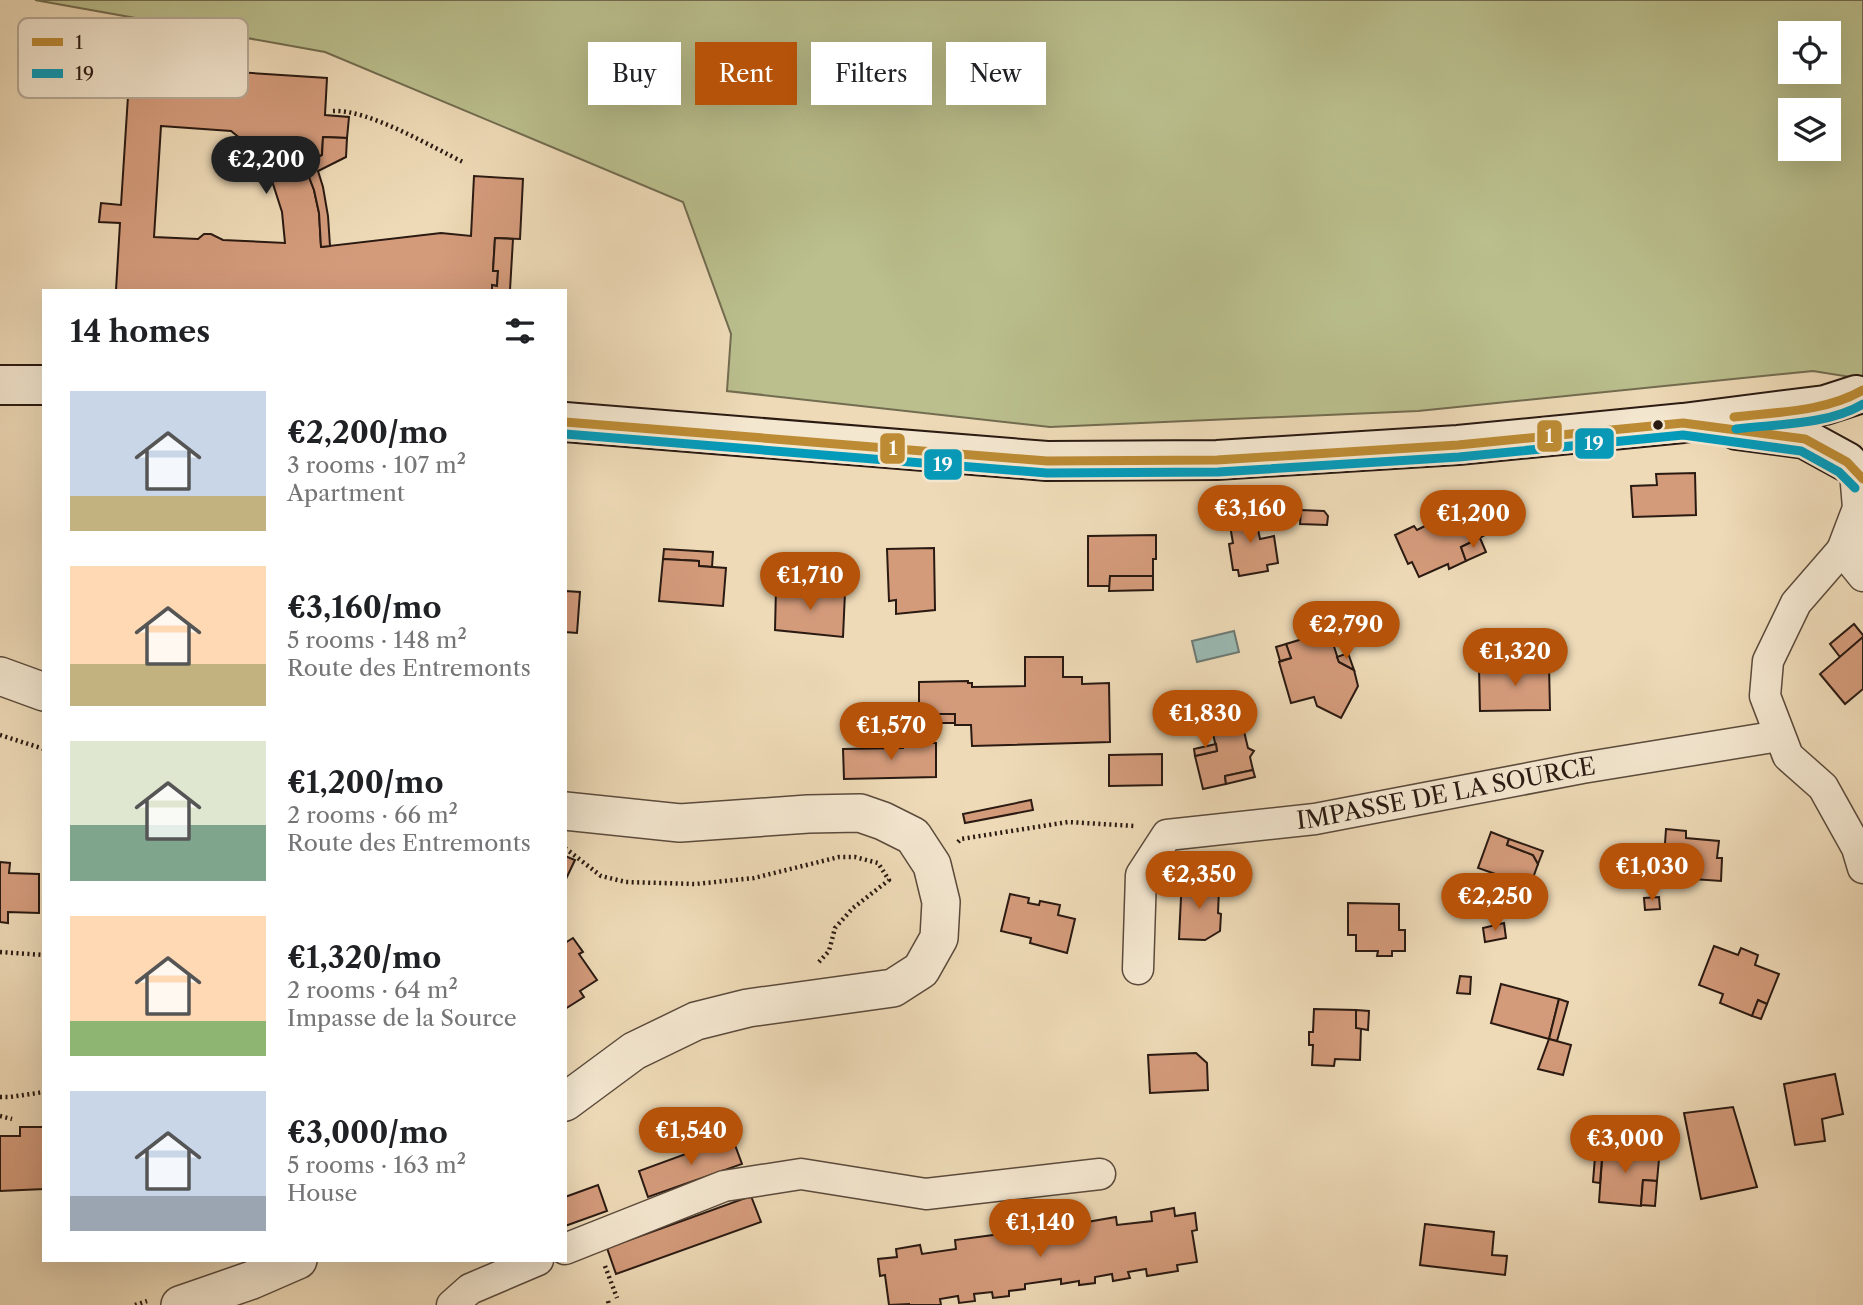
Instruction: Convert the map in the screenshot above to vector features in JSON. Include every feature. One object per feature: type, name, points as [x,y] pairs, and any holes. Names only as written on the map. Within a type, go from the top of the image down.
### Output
[{"type":"main road","points":[[0,385],[42,386]]},
{"type":"main road","points":[[567,422],[1047,461],[1217,460],[1458,445],[1682,423],[1825,405],[1860,393]]},
{"type":"main road","points":[[1855,471],[1842,449],[1840,434],[1847,407],[1860,393]]},
{"type":"main road","points":[[1682,423],[1805,439],[1855,471]]},
{"type":"street","points":[[1855,471],[1858,508],[1852,542],[1863,576]]},
{"type":"street","points":[[1852,542],[1796,603],[1769,661],[1765,696],[1788,756],[1823,787],[1857,848],[1863,868]]},
{"type":"street","points":[[0,676],[42,691]]},
{"type":"street","name":"IMPASSE DE LA SOURCE","points":[[1167,835],[1315,819],[1582,768],[1779,736]]},
{"type":"street","points":[[567,811],[680,823],[860,813],[913,836],[932,865],[942,902],[939,938],[920,970],[893,988],[748,1008],[696,1021],[634,1051],[567,1101]]},
{"type":"street","points":[[1138,970],[1141,875],[1167,835]]},
{"type":"street","points":[[567,1248],[724,1186],[801,1174],[926,1194],[1100,1174]]},
{"type":"street","points":[[180,1305],[293,1262]]},
{"type":"street","points":[[452,1305],[470,1289],[533,1262]]},
{"type":"path","points":[[333,111],[342,110],[381,123],[465,163]]},
{"type":"path","points":[[0,735],[42,748]]},
{"type":"path","points":[[956,845],[961,839],[1068,822],[1138,826],[1167,835]]},
{"type":"path","points":[[567,850],[601,876],[625,882],[696,884],[754,878],[839,857],[855,857],[878,863],[889,880],[853,908],[835,928],[829,951],[814,968]]},
{"type":"path","points":[[0,952],[42,955]]},
{"type":"path","points":[[0,1097],[42,1092]]},
{"type":"path","points":[[0,1116],[12,1119]]},
{"type":"green space","points":[[35,0],[1863,0],[1863,379],[1813,371],[1418,411],[1050,427],[727,391],[731,334],[683,202],[325,52],[248,38],[248,18],[135,18]]},
{"type":"water","points":[[1234,631],[1239,652],[1197,662],[1192,641]]},
{"type":"building","points":[[248,73],[327,78],[325,115],[349,117],[347,138],[323,137],[322,155],[304,164],[319,213],[321,247],[441,233],[471,236],[474,176],[523,179],[520,239],[495,238],[493,271],[498,271],[497,286],[492,285],[492,289],[116,289],[120,223],[99,222],[101,203],[121,205],[128,98],[248,98]],"holes":[[[161,126],[231,131],[255,154],[272,181],[282,212],[285,243],[223,240],[211,234],[204,234],[198,239],[154,237]]]},
{"type":"building","points":[[323,137],[347,138],[346,157],[318,171],[328,216],[330,246],[321,247],[319,213],[304,164],[322,155]]},
{"type":"building","points":[[495,238],[513,239],[510,289],[492,289],[492,285],[497,286],[498,271],[493,271]]},
{"type":"building","points":[[1695,473],[1696,515],[1633,517],[1631,486],[1657,485],[1656,474]]},
{"type":"building","points":[[1486,500],[1499,528],[1461,547],[1466,561],[1449,569],[1448,564],[1419,577],[1412,562],[1408,564],[1395,535],[1414,526],[1417,530],[1429,524],[1427,520],[1444,512],[1446,516]]},
{"type":"building","points":[[1258,510],[1260,539],[1274,536],[1278,563],[1267,565],[1268,571],[1239,576],[1238,570],[1233,570],[1229,544],[1233,543],[1228,514]]},
{"type":"building","points":[[1301,510],[1324,511],[1328,516],[1327,525],[1300,524]]},
{"type":"building","points":[[1156,535],[1153,576],[1110,576],[1110,586],[1088,586],[1088,536]]},
{"type":"building","points":[[1480,538],[1486,552],[1466,561],[1461,547]]},
{"type":"building","points":[[934,548],[935,610],[896,614],[896,600],[889,601],[887,549]]},
{"type":"building","points":[[664,549],[713,552],[712,567],[699,566],[699,561],[663,559]]},
{"type":"building","points":[[663,559],[699,561],[699,566],[726,568],[723,606],[659,601]]},
{"type":"building","points":[[1110,576],[1153,576],[1153,590],[1109,591]]},
{"type":"building","points":[[776,588],[845,592],[843,637],[775,630]]},
{"type":"building","points":[[567,591],[580,592],[577,633],[567,632]]},
{"type":"building","points":[[1854,624],[1863,637],[1840,657],[1830,644]]},
{"type":"building","points":[[1329,631],[1339,662],[1354,670],[1358,686],[1341,718],[1317,706],[1314,697],[1291,703],[1279,662],[1291,658],[1286,644]]},
{"type":"building","points":[[1863,637],[1863,689],[1845,704],[1820,674]]},
{"type":"building","points":[[1286,644],[1291,658],[1280,661],[1276,647]]},
{"type":"building","points":[[1348,653],[1354,670],[1339,662],[1337,657]]},
{"type":"building","points":[[1025,657],[1063,657],[1063,677],[1082,677],[1082,684],[1109,683],[1110,742],[972,746],[971,725],[955,725],[955,714],[919,715],[919,682],[968,681],[972,683],[972,687],[1025,686]]},
{"type":"building","points":[[1549,665],[1550,710],[1480,711],[1479,667]]},
{"type":"building","points":[[1237,702],[1248,748],[1254,751],[1250,757],[1253,770],[1225,776],[1226,784],[1203,789],[1195,756],[1217,751],[1207,709]]},
{"type":"building","points":[[936,714],[955,714],[955,723],[936,723]]},
{"type":"building","points":[[903,743],[936,743],[936,777],[844,779],[843,749],[903,748]]},
{"type":"building","points":[[1216,744],[1217,751],[1195,756],[1194,749]]},
{"type":"building","points":[[1162,754],[1162,785],[1109,786],[1109,755]]},
{"type":"building","points":[[1253,770],[1255,777],[1226,784],[1225,776]]},
{"type":"building","points":[[1031,800],[1033,810],[965,823],[963,814]]},
{"type":"building","points":[[1666,829],[1686,831],[1686,838],[1719,841],[1717,858],[1722,858],[1721,881],[1678,878],[1678,873],[1663,872]]},
{"type":"building","points":[[1491,832],[1509,839],[1507,845],[1533,855],[1538,864],[1530,886],[1478,868]]},
{"type":"building","points":[[1509,839],[1543,851],[1538,864],[1533,855],[1507,845]]},
{"type":"building","points":[[567,857],[575,860],[567,877]]},
{"type":"building","points":[[0,862],[10,863],[9,873],[39,874],[39,913],[8,912],[8,923],[0,922]]},
{"type":"building","points":[[1182,877],[1202,879],[1202,888],[1219,889],[1220,931],[1205,940],[1179,939]]},
{"type":"building","points":[[1010,894],[1029,898],[1028,903],[1039,905],[1040,901],[1060,905],[1058,915],[1075,919],[1067,953],[1030,943],[1031,938],[1001,931]]},
{"type":"building","points":[[1659,897],[1660,909],[1645,910],[1644,898]]},
{"type":"building","points":[[1348,903],[1399,904],[1399,930],[1405,930],[1405,951],[1392,951],[1392,956],[1377,956],[1378,951],[1356,951],[1356,935],[1348,935]]},
{"type":"building","points":[[1504,923],[1506,938],[1485,942],[1483,928]]},
{"type":"building","points":[[573,938],[583,952],[579,954],[597,980],[580,991],[584,997],[567,1008],[567,942]]},
{"type":"building","points":[[1714,946],[1738,955],[1741,948],[1758,955],[1755,965],[1779,974],[1767,1004],[1758,1000],[1752,1016],[1720,1003],[1723,994],[1699,985]]},
{"type":"building","points":[[1460,976],[1471,977],[1470,994],[1457,993]]},
{"type":"building","points":[[1501,984],[1559,999],[1549,1039],[1491,1023]]},
{"type":"building","points":[[1559,999],[1568,1002],[1557,1041],[1549,1039]]},
{"type":"building","points":[[1758,1000],[1767,1004],[1761,1019],[1752,1016]]},
{"type":"building","points":[[1314,1009],[1356,1010],[1356,1028],[1361,1028],[1360,1060],[1335,1059],[1334,1066],[1312,1065],[1313,1045],[1309,1045],[1309,1032],[1313,1032]]},
{"type":"building","points":[[1356,1010],[1369,1011],[1368,1030],[1356,1028]]},
{"type":"building","points":[[1549,1039],[1571,1045],[1563,1075],[1538,1069]]},
{"type":"building","points":[[1196,1053],[1207,1063],[1208,1090],[1150,1093],[1148,1055]]},
{"type":"building","points":[[1835,1074],[1843,1114],[1822,1119],[1825,1141],[1795,1145],[1784,1084]]},
{"type":"building","points":[[1733,1107],[1757,1187],[1701,1199],[1684,1113]]},
{"type":"building","points":[[20,1127],[42,1127],[42,1189],[0,1191],[0,1136],[20,1136]]},
{"type":"building","points":[[732,1137],[742,1164],[648,1197],[639,1171]]},
{"type":"building","points":[[1603,1145],[1645,1148],[1645,1158],[1659,1159],[1657,1181],[1643,1180],[1641,1206],[1599,1202]]},
{"type":"building","points":[[1645,1148],[1660,1149],[1659,1159],[1645,1158]]},
{"type":"building","points":[[1595,1157],[1602,1158],[1600,1183],[1593,1182]]},
{"type":"building","points":[[1643,1180],[1657,1181],[1655,1206],[1641,1205]]},
{"type":"building","points":[[598,1185],[607,1211],[567,1225],[567,1196]]},
{"type":"building","points":[[751,1196],[761,1222],[616,1274],[607,1248]]},
{"type":"building","points":[[1174,1208],[1175,1216],[1195,1213],[1197,1230],[1192,1231],[1197,1262],[1177,1265],[1178,1271],[1147,1276],[1146,1269],[1128,1272],[1130,1278],[1113,1281],[1112,1274],[1095,1277],[1095,1283],[1079,1285],[1079,1281],[1061,1284],[1061,1279],[1025,1284],[1025,1289],[1009,1291],[1009,1296],[993,1298],[992,1292],[974,1294],[975,1301],[959,1303],[958,1296],[940,1299],[941,1305],[889,1305],[885,1275],[880,1276],[878,1259],[897,1257],[896,1249],[920,1245],[922,1254],[956,1249],[955,1240],[1026,1232],[1024,1222],[1040,1220],[1041,1230],[1116,1217],[1117,1225],[1152,1221],[1151,1212]]},
{"type":"building","points":[[1425,1224],[1494,1232],[1492,1255],[1507,1256],[1505,1275],[1420,1265]]},
{"type":"transit line","name":"1","points":[[1734,417],[1817,407],[1863,390]]},
{"type":"transit line","name":"19","points":[[1736,429],[1818,420],[1863,404]]},
{"type":"transit line","name":"1","points":[[567,422],[1047,461],[1217,460],[1458,445],[1683,423],[1805,439],[1847,462],[1863,479]]},
{"type":"transit line","name":"19","points":[[567,434],[1047,473],[1218,472],[1459,457],[1683,435],[1801,451],[1839,472],[1855,488]]}]
